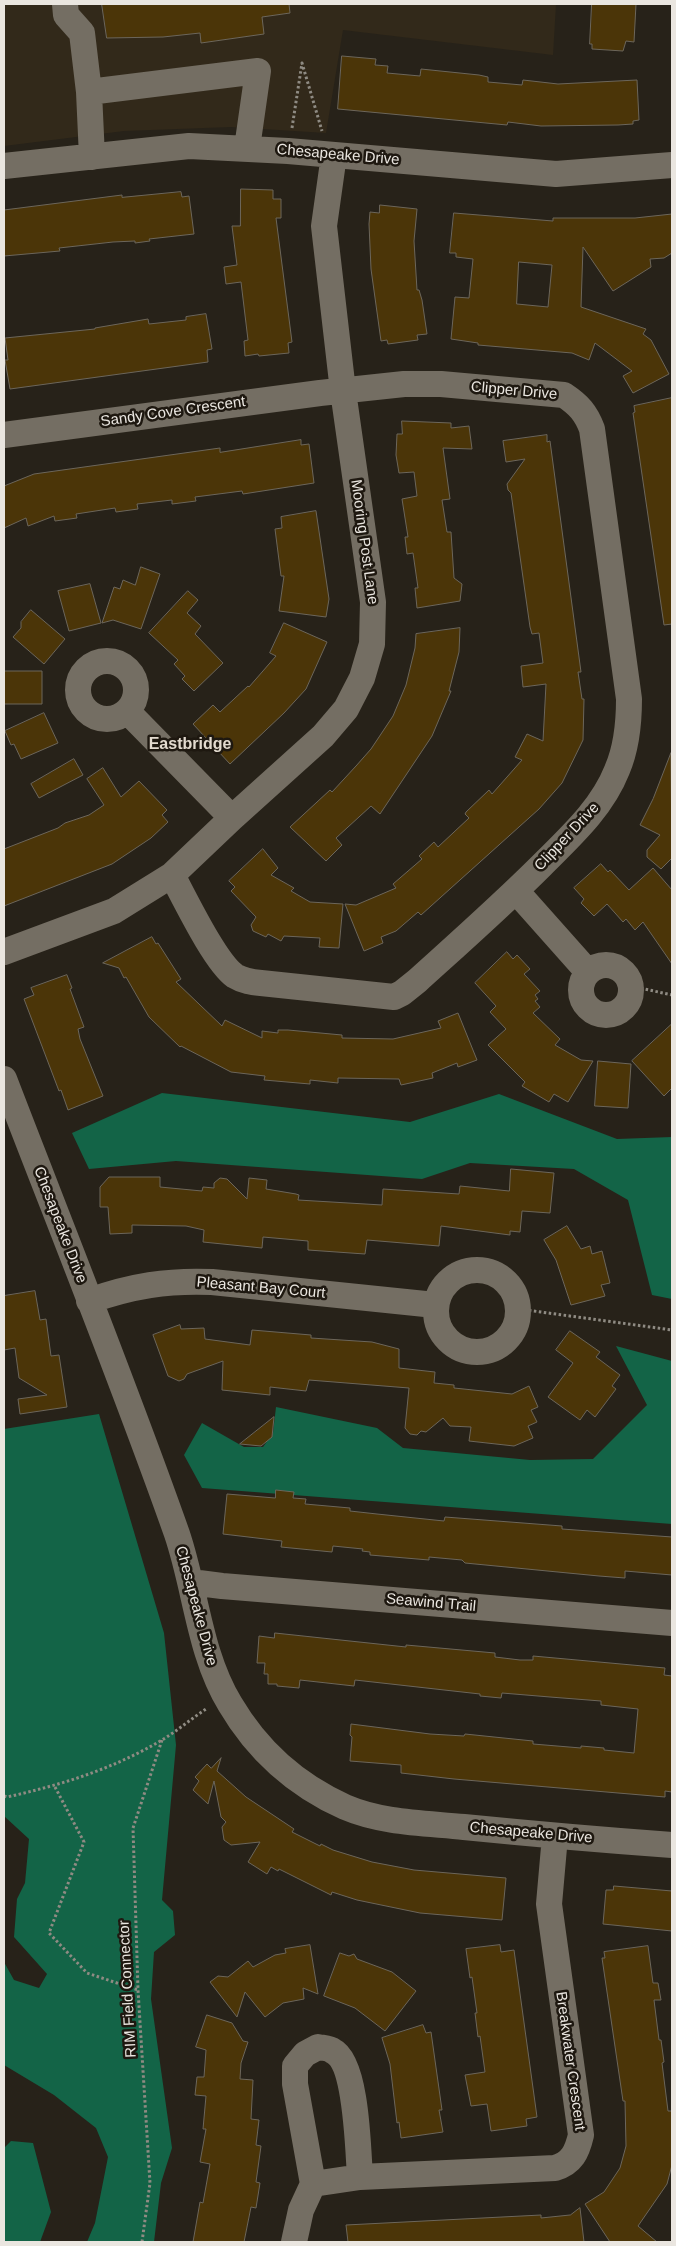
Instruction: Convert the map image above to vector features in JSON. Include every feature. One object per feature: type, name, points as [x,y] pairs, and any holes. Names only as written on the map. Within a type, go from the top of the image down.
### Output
[{"type":"street","points":[[65,4],[66,15],[82,33],[89,92],[92,157]]},
{"type":"street","points":[[89,92],[258,71],[247,148]]},
{"type":"street","name":"Chesapeake Drive","points":[[4,166],[189,146],[247,148],[556,174],[672,165]]},
{"type":"street","name":"Mooring Post Lane","points":[[4,952],[114,911],[172,875],[323,736],[346,709],[362,678],[372,644],[373,602],[343,391],[324,226],[334,155]]},
{"type":"street","name":"Clipper Drive","points":[[172,875],[219,958],[235,976],[246,981],[261,983],[394,997],[402,993],[516,891],[582,825],[595,810],[618,770],[626,737],[629,699],[592,429],[587,415],[577,403],[564,395],[556,394],[441,384],[404,384],[343,391]]},
{"type":"street","name":"Sandy Cove Crescent","points":[[4,435],[343,391]]},
{"type":"street","points":[[127,711],[232,818]]},
{"type":"street","points":[[516,891],[588,972]]},
{"type":"street","points":[[610,965],[619,968],[628,977],[631,986],[629,999],[624,1008],[607,1015],[595,1013],[584,1003],[580,991],[583,979],[588,972],[596,966],[610,965]]},
{"type":"street","name":"Chesapeake Drive","points":[[4,1079],[178,1536],[207,1652],[218,1682],[246,1729],[269,1757],[300,1782],[346,1807],[390,1819],[672,1846]]},
{"type":"street","points":[[467,1270],[486,1270],[499,1275],[507,1282],[515,1295],[519,1309],[517,1324],[501,1345],[488,1351],[466,1352],[453,1345],[441,1333],[436,1320],[435,1305],[440,1291],[454,1276],[467,1270]]},
{"type":"street","name":"Pleasant Bay Court","points":[[90,1301],[118,1290],[182,1281],[212,1282],[435,1305]]},
{"type":"street","name":"Seawind Trail","points":[[191,1582],[672,1623]]},
{"type":"street","name":"Breakwater Crescent","points":[[313,2184],[360,2177],[555,2168],[565,2165],[572,2159],[578,2148],[581,2135],[550,1911],[555,1836]]},
{"type":"street","points":[[294,2242],[301,2210],[313,2184],[295,2084],[295,2066],[305,2054],[318,2047],[334,2051],[346,2066],[352,2089],[360,2177]]},
{"type":"path","points":[[292,128],[302,63],[322,131]]},
{"type":"path","points":[[631,986],[672,995]]},
{"type":"path","points":[[519,1309],[672,1330]]},
{"type":"path","points":[[4,1796],[7,1797],[55,1786],[107,1768],[162,1740],[206,1709]]},
{"type":"path","name":"RIM Field Connector","points":[[142,2242],[150,2183],[138,1990],[133,1828],[162,1740]]},
{"type":"path","points":[[55,1786],[84,1842],[49,1933],[87,1973],[138,1990]]},
{"type":"shaded area","points":[[4,4],[556,4],[553,55],[343,30],[326,133],[231,127],[124,131],[4,146]]},
{"type":"green space","points":[[162,1093],[410,1122],[499,1094],[617,1139],[672,1137],[672,1299],[652,1295],[628,1200],[574,1169],[470,1163],[422,1179],[176,1161],[89,1169],[72,1133]]},
{"type":"green space","points":[[616,1346],[672,1361],[672,1524],[202,1488],[184,1455],[202,1423],[244,1447],[263,1447],[273,1433],[276,1407],[377,1428],[403,1448],[530,1460],[593,1459],[647,1405]]},
{"type":"green space","points":[[99,1414],[164,1633],[176,1745],[162,1900],[173,1911],[175,1935],[154,1952],[151,1999],[172,2148],[161,2183],[154,2242],[87,2242],[95,2223],[108,2157],[96,2128],[54,2095],[4,2065],[4,1962],[14,1980],[39,1988],[47,1974],[14,1937],[17,1899],[25,1883],[29,1839],[4,1816],[4,1429]]},
{"type":"green space","points":[[11,2141],[33,2143],[51,2212],[40,2242],[4,2242],[4,2148]]},
{"type":"building","points":[[102,4],[289,4],[290,13],[262,17],[264,34],[201,43],[200,33],[163,37],[107,38]]},
{"type":"building","points":[[592,4],[636,4],[634,42],[626,41],[623,51],[592,49],[592,44],[590,44]]},
{"type":"building","points":[[342,56],[376,59],[375,65],[388,66],[387,73],[420,76],[421,69],[479,75],[488,77],[488,82],[522,85],[523,80],[558,84],[637,80],[639,120],[633,121],[633,124],[618,125],[541,126],[508,122],[507,125],[338,109]]},
{"type":"building","points":[[241,189],[273,190],[273,199],[281,199],[281,218],[276,218],[292,342],[288,343],[289,353],[245,356],[244,341],[248,340],[241,282],[226,284],[224,267],[237,265],[232,226],[240,226]]},
{"type":"building","points":[[181,192],[182,197],[189,196],[194,234],[149,239],[150,241],[135,243],[135,241],[113,242],[59,248],[60,251],[4,256],[4,210],[122,195],[122,197]]},
{"type":"building","points":[[380,205],[417,209],[414,241],[417,290],[419,290],[422,300],[427,334],[417,335],[418,340],[388,344],[387,340],[381,341],[371,269],[369,224],[370,212],[379,213]]},
{"type":"building","points":[[454,213],[553,221],[553,218],[635,218],[672,214],[672,253],[664,258],[650,259],[651,267],[613,291],[583,247],[581,307],[646,329],[643,334],[651,340],[669,374],[633,393],[623,376],[632,371],[595,343],[589,360],[572,353],[478,345],[478,343],[451,339],[455,297],[469,298],[473,259],[456,257],[456,253],[450,253]],"holes":[[[519,262],[552,265],[548,307],[517,304]]]},
{"type":"building","points":[[206,314],[212,349],[207,350],[208,362],[10,389],[5,360],[8,360],[5,338],[95,329],[148,319],[149,324],[186,320],[186,317]]},
{"type":"building","points":[[672,398],[672,624],[664,625],[633,413],[635,412],[634,406]]},
{"type":"building","points":[[402,421],[451,423],[451,428],[469,426],[472,449],[443,448],[450,499],[442,500],[447,532],[451,532],[454,578],[462,584],[460,601],[417,608],[415,588],[418,588],[413,553],[407,554],[405,537],[408,537],[402,499],[417,496],[414,472],[399,473],[396,455],[397,434],[402,434]]},
{"type":"building","points":[[547,435],[547,442],[550,441],[581,672],[578,672],[582,699],[584,699],[583,740],[562,783],[539,809],[421,915],[418,912],[396,931],[381,937],[383,943],[364,951],[345,904],[356,905],[396,888],[393,884],[422,859],[419,856],[434,842],[438,847],[469,818],[465,814],[466,812],[489,790],[492,794],[522,760],[515,757],[527,734],[543,741],[546,684],[523,687],[521,666],[543,663],[539,633],[532,634],[530,627],[511,493],[508,490],[507,484],[525,459],[506,462],[503,441]]},
{"type":"building","points":[[301,440],[301,445],[309,444],[314,483],[243,494],[242,491],[195,497],[196,501],[172,504],[172,500],[137,504],[138,509],[116,512],[115,508],[76,514],[77,518],[55,521],[54,516],[28,526],[26,518],[4,528],[4,486],[34,474],[220,448],[220,452]]},
{"type":"building","points":[[316,511],[329,599],[326,617],[279,611],[284,576],[281,576],[275,529],[282,528],[281,517]]},
{"type":"building","points":[[141,567],[160,574],[141,629],[113,620],[102,623],[114,587],[120,589],[123,580],[135,585]]},
{"type":"building","points":[[90,584],[101,623],[69,631],[58,591]]},
{"type":"building","points":[[188,591],[198,600],[187,613],[201,626],[195,634],[223,663],[194,691],[182,679],[185,676],[174,664],[178,660],[149,633]]},
{"type":"building","points":[[31,610],[65,639],[44,664],[13,637],[21,628],[21,622]]},
{"type":"building","points":[[284,623],[327,642],[306,689],[284,713],[230,764],[193,724],[213,705],[220,712],[249,687],[276,656],[270,653]]},
{"type":"building","points":[[460,628],[459,652],[449,691],[451,691],[432,736],[380,814],[371,806],[336,838],[342,845],[326,861],[290,827],[330,790],[332,792],[371,749],[393,716],[406,685],[415,648],[416,634]]},
{"type":"building","points":[[4,671],[42,671],[42,704],[4,704]]},
{"type":"building","points":[[44,713],[58,743],[21,759],[14,744],[11,745],[5,731]]},
{"type":"building","points":[[671,753],[672,858],[661,869],[647,857],[647,850],[660,835],[640,825],[653,799]]},
{"type":"building","points":[[74,759],[83,775],[39,798],[31,784]]},
{"type":"building","points":[[103,768],[121,797],[139,781],[167,810],[162,815],[168,822],[151,838],[112,864],[4,906],[4,849],[89,815],[104,805],[87,779]]},
{"type":"building","points":[[263,849],[278,868],[271,875],[294,888],[291,891],[310,902],[343,904],[339,948],[319,947],[320,938],[284,936],[281,941],[268,934],[266,937],[253,931],[251,925],[256,917],[231,891],[235,887],[229,881]]},
{"type":"building","points":[[601,864],[608,872],[610,870],[629,890],[653,868],[672,890],[672,964],[643,922],[635,930],[626,919],[623,922],[607,904],[594,916],[581,903],[584,899],[574,888]]},
{"type":"building","points":[[152,937],[156,944],[158,943],[181,979],[176,982],[222,1026],[225,1020],[262,1038],[262,1031],[278,1033],[278,1030],[288,1030],[342,1035],[342,1038],[393,1039],[441,1028],[438,1021],[458,1013],[477,1060],[458,1067],[457,1063],[432,1073],[433,1078],[401,1085],[399,1079],[338,1078],[338,1083],[310,1080],[310,1084],[264,1080],[265,1076],[231,1072],[180,1047],[149,1017],[119,968],[103,963]]},
{"type":"building","points":[[507,952],[513,959],[517,955],[530,969],[524,974],[540,991],[535,995],[538,999],[535,1001],[540,1007],[533,1013],[560,1039],[555,1045],[581,1060],[593,1061],[568,1102],[554,1094],[549,1102],[522,1086],[525,1082],[488,1045],[506,1029],[490,1012],[496,1006],[475,983]]},
{"type":"building","points":[[67,975],[84,1027],[78,1029],[80,1039],[103,1096],[68,1110],[24,999],[34,995],[31,988]]},
{"type":"building","points":[[672,1024],[672,1088],[664,1096],[632,1061]]},
{"type":"building","points":[[598,1061],[631,1064],[628,1108],[595,1106]]},
{"type":"building","points":[[511,1169],[554,1173],[550,1213],[522,1211],[520,1232],[510,1231],[510,1235],[441,1226],[439,1246],[367,1240],[365,1254],[308,1250],[308,1241],[263,1237],[262,1248],[203,1242],[204,1230],[186,1226],[132,1225],[132,1233],[110,1234],[108,1207],[100,1207],[100,1187],[109,1177],[160,1177],[160,1187],[202,1191],[203,1187],[214,1188],[214,1183],[220,1178],[227,1179],[247,1199],[249,1178],[267,1180],[266,1189],[299,1195],[298,1200],[382,1205],[383,1189],[459,1194],[460,1186],[509,1191]]},
{"type":"building","points":[[567,1226],[581,1249],[590,1246],[592,1254],[602,1251],[610,1283],[601,1285],[605,1296],[571,1305],[556,1260],[544,1240]]},
{"type":"building","points":[[35,1291],[40,1320],[46,1319],[51,1356],[59,1355],[67,1407],[20,1414],[18,1399],[47,1395],[19,1378],[15,1348],[4,1350],[4,1296]]},
{"type":"building","points":[[180,1325],[181,1329],[204,1328],[205,1339],[250,1345],[252,1330],[311,1335],[311,1338],[372,1342],[399,1349],[399,1368],[435,1372],[434,1383],[454,1385],[454,1388],[512,1394],[529,1386],[538,1407],[531,1410],[537,1422],[528,1426],[533,1438],[514,1446],[469,1441],[471,1427],[450,1426],[443,1418],[426,1432],[421,1431],[417,1435],[410,1434],[405,1428],[409,1388],[309,1380],[306,1391],[270,1387],[270,1395],[222,1390],[223,1361],[187,1374],[184,1379],[179,1381],[168,1376],[153,1335]]},
{"type":"building","points":[[570,1331],[600,1352],[596,1357],[620,1375],[612,1386],[616,1389],[595,1417],[587,1410],[580,1420],[548,1397],[573,1363],[556,1350]]},
{"type":"building","points":[[274,1417],[272,1437],[261,1446],[240,1444]]},
{"type":"building","points":[[276,1490],[294,1492],[293,1498],[306,1499],[305,1504],[350,1508],[350,1511],[444,1521],[445,1517],[562,1526],[562,1529],[672,1537],[672,1575],[625,1571],[625,1578],[465,1563],[462,1560],[429,1557],[429,1560],[370,1555],[370,1552],[362,1551],[363,1549],[333,1546],[332,1552],[281,1547],[282,1541],[223,1534],[227,1494],[275,1498]]},
{"type":"building","points":[[275,1633],[406,1647],[406,1645],[495,1653],[495,1657],[520,1660],[533,1660],[533,1656],[665,1668],[664,1675],[672,1676],[672,1792],[665,1791],[665,1797],[454,1779],[401,1773],[401,1765],[350,1761],[351,1724],[430,1734],[464,1736],[465,1734],[533,1741],[533,1744],[604,1748],[604,1750],[634,1753],[638,1709],[601,1705],[601,1701],[502,1693],[501,1698],[355,1680],[354,1686],[300,1680],[299,1688],[277,1686],[277,1684],[268,1684],[268,1674],[264,1674],[265,1663],[257,1663],[259,1636],[274,1638]]},
{"type":"building","points":[[221,1758],[217,1771],[246,1797],[294,1829],[292,1832],[320,1846],[321,1844],[333,1850],[372,1862],[414,1870],[506,1878],[502,1920],[420,1913],[357,1900],[332,1892],[331,1895],[279,1869],[278,1871],[271,1867],[267,1874],[248,1862],[260,1842],[231,1845],[224,1840],[222,1827],[226,1822],[221,1817],[214,1781],[208,1804],[193,1790],[199,1781],[195,1777],[207,1764],[211,1768]]},
{"type":"building","points":[[614,1886],[672,1891],[672,1931],[603,1924],[606,1890],[613,1890]]},
{"type":"building","points":[[310,1945],[318,1994],[303,1988],[304,1999],[283,2003],[265,2017],[245,1992],[237,2017],[210,1982],[218,1976],[228,1977],[248,1961],[253,1967],[275,1955],[286,1953],[285,1949]]},
{"type":"building","points":[[500,1945],[501,1952],[514,1950],[537,2117],[526,2119],[527,2126],[491,2131],[487,2104],[471,2106],[465,2075],[485,2072],[480,2036],[478,2037],[472,1977],[470,1978],[466,1949]]},
{"type":"building","points":[[648,1946],[653,1983],[658,1983],[661,2000],[654,2000],[664,2062],[662,2063],[668,2111],[672,2111],[672,2165],[667,2184],[638,2226],[657,2242],[610,2242],[585,2204],[604,2192],[620,2168],[626,2146],[625,2101],[623,2101],[602,1958],[605,1958],[604,1952]]},
{"type":"building","points":[[340,1953],[349,1956],[354,1954],[357,1959],[392,1972],[416,1991],[385,2031],[355,2008],[324,1996]]},
{"type":"building","points":[[207,2015],[232,2023],[243,2041],[248,2042],[241,2063],[240,2079],[253,2080],[251,2119],[259,2120],[256,2145],[261,2146],[256,2182],[260,2183],[256,2208],[251,2207],[244,2242],[193,2242],[200,2202],[203,2203],[210,2164],[200,2162],[206,2129],[203,2129],[206,2096],[195,2095],[197,2077],[204,2077],[206,2050],[196,2047]]},
{"type":"building","points":[[423,2025],[426,2033],[431,2032],[442,2110],[439,2110],[443,2132],[401,2138],[399,2122],[397,2123],[390,2064],[382,2038]]},
{"type":"building","points":[[580,2208],[584,2242],[348,2242],[346,2225],[541,2215],[541,2218],[570,2215]]},
{"type":"district","name":"Eastbridge","points":[[190,745]]}]
